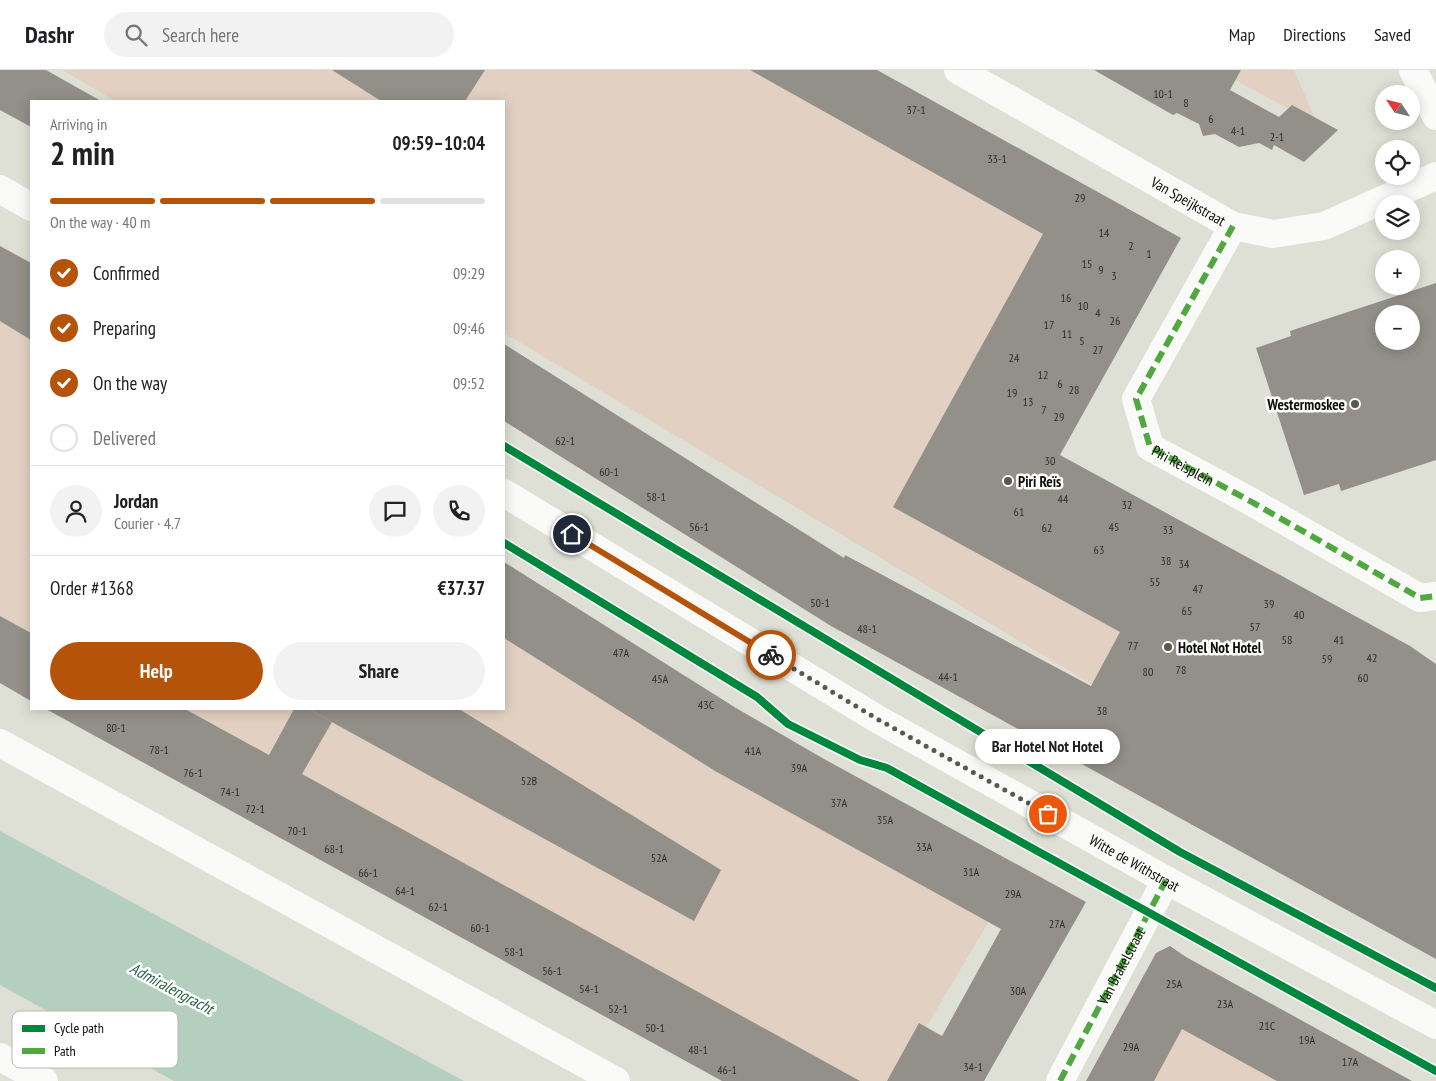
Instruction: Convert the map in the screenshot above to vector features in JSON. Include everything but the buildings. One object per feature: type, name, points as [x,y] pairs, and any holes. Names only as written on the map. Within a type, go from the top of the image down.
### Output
[{"type":"street","name":"Van Speijkstraat","points":[[958,70],[1233,226],[1273,234],[1324,226],[1436,176]]},
{"type":"street","points":[[1413,70],[1436,116]]},
{"type":"street","points":[[0,189],[30,207]]},
{"type":"street","name":"Piri Reisplein","points":[[1233,226],[1136,399],[1150,447],[1250,501],[1420,598],[1436,596]]},
{"type":"street","name":"Witte de Withstraat","points":[[505,494],[879,720],[1166,880],[1436,1025]]},
{"type":"street","points":[[0,743],[616,1081]]},
{"type":"street","name":"Van Brakelstraat","points":[[1060,1081],[1166,880]]},
{"type":"street","points":[[0,1057],[12,1064]]},
{"type":"street","points":[[20,1068],[44,1081]]},
{"type":"shaded area","points":[[62,70],[801,70],[1086,227],[1018,485],[1436,890],[505,334],[505,100],[113,100]]},
{"type":"shaded area","points":[[1217,70],[1294,70],[1318,125]]},
{"type":"shaded area","points":[[0,304],[30,322],[30,673],[0,658]]},
{"type":"shaded area","points":[[505,610],[997,908],[894,1081],[811,1081],[99,710],[505,710]]},
{"type":"shaded area","points":[[1168,1009],[1300,1081],[1129,1081]]},
{"type":"water","name":"Admiralengracht","points":[[0,831],[464,1081],[174,1081],[150,1068],[178,1068],[178,1011],[47,1011],[0,985]]},
{"type":"marked path","points":[[1233,226],[1136,399],[1150,447],[1250,501],[1420,598],[1436,596]]},
{"type":"marked path","points":[[1060,1081],[1166,880]]},
{"type":"cycle path","points":[[505,447],[1180,852],[1436,988]]},
{"type":"cycle path","points":[[505,544],[757,697],[788,724],[860,760],[887,768],[1436,1071]]},
{"type":"way so far","points":[[771,655],[879,720],[1048,814]]},
{"type":"place","name":"Westermoskee","points":[[1355,404]]},
{"type":"place","name":"Piri Reïs","points":[[1008,481]]},
{"type":"place","name":"Hotel Not Hotel","points":[[1168,647]]},
{"type":"place","name":"Bar Hotel Not Hotel","points":[[1048,814]]},
{"type":"route","points":[[572,534],[771,655]]}]
